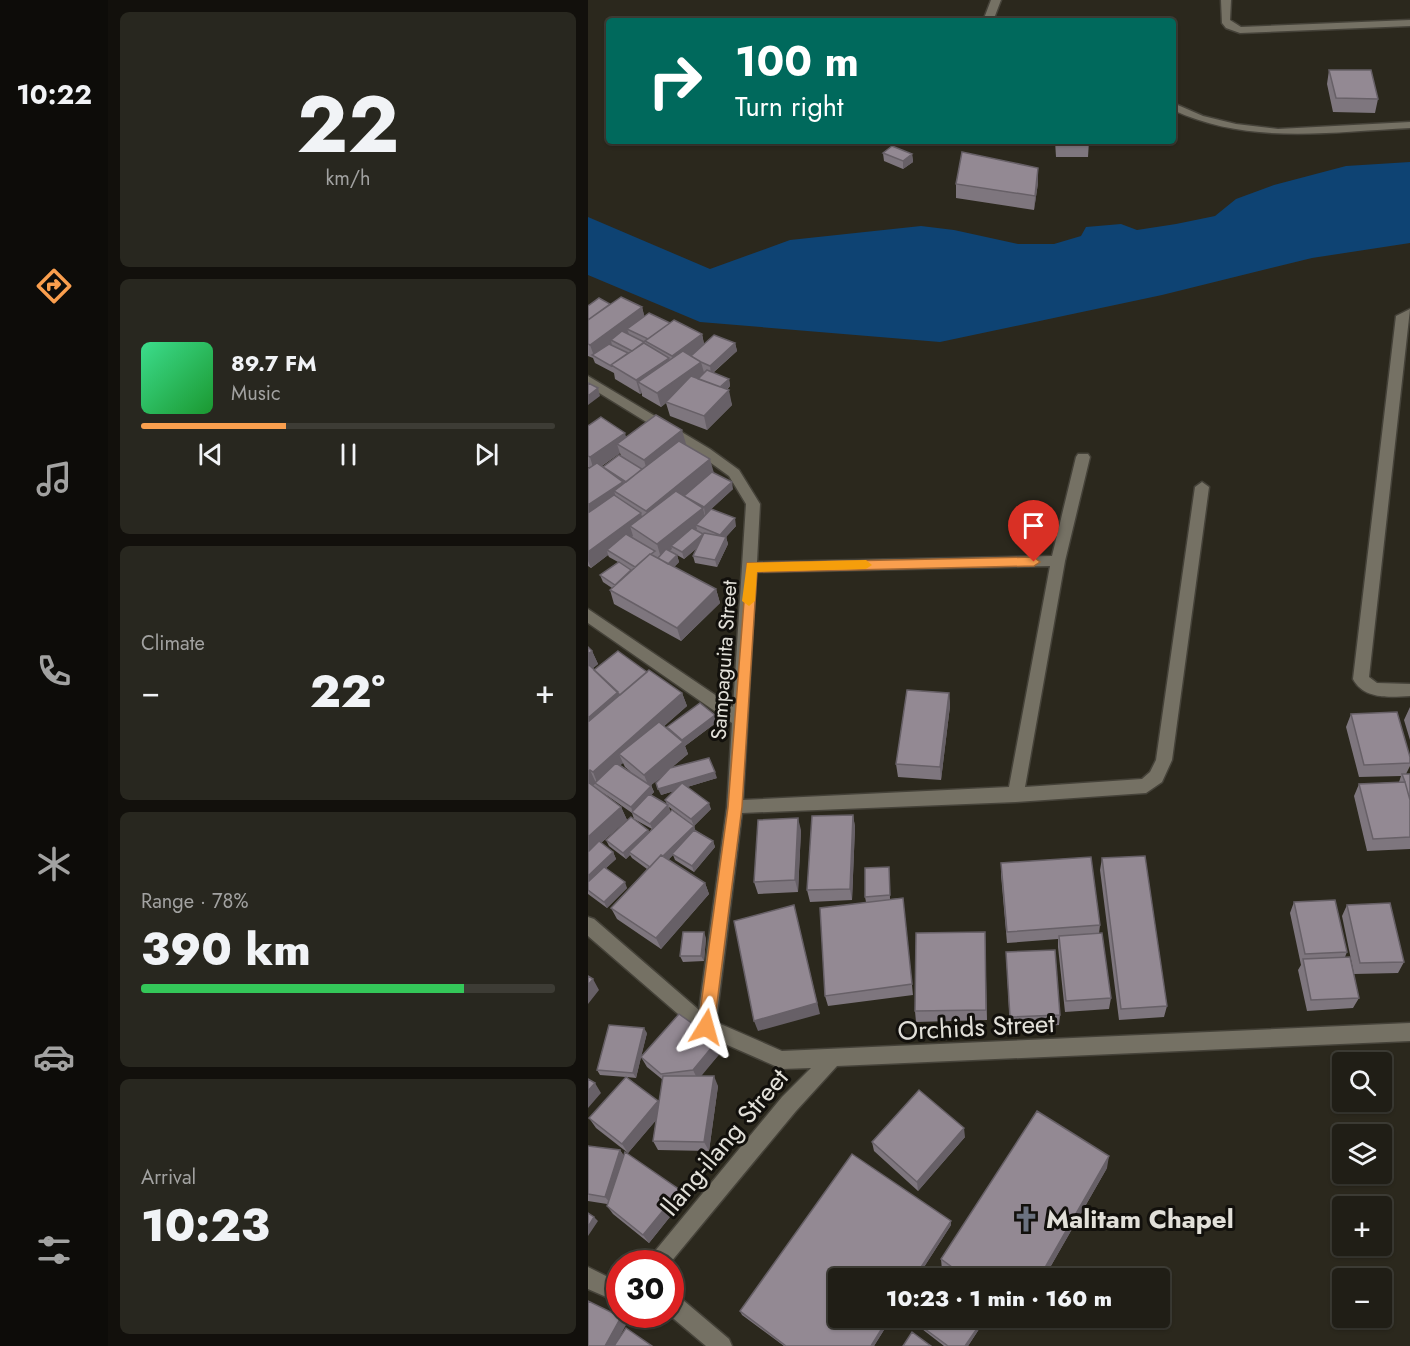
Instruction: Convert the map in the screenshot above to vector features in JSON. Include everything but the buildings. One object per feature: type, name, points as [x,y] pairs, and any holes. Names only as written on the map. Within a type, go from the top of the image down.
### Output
[{"type":"street","points":[[991,18],[996,0]]},
{"type":"street","points":[[1226,0],[1225,22],[1228,27],[1240,30],[1410,23]]},
{"type":"street","points":[[1176,107],[1199,118],[1236,127],[1278,132],[1410,125]]},
{"type":"street","points":[[1410,312],[1402,316],[1361,679],[1366,686],[1377,691],[1410,690]]},
{"type":"street","name":"Sampaguita Street","points":[[588,380],[734,472],[753,504],[735,807],[706,1027]]},
{"type":"street","points":[[1016,795],[1058,561],[1083,457]]},
{"type":"street","points":[[735,807],[849,800],[1016,795],[1146,786],[1156,777],[1164,760],[1202,487]]},
{"type":"street","points":[[751,567],[1058,561]]},
{"type":"street","points":[[588,615],[741,720]]},
{"type":"street","name":"Orchids Street","points":[[588,925],[706,1027],[782,1060],[1410,1032]]},
{"type":"street","name":"Ilang-ilang Street","points":[[669,1250],[789,1104],[833,1058]]},
{"type":"street","points":[[588,1277],[606,1286]]},
{"type":"street","points":[[684,1314],[722,1346]]},
{"type":"water","points":[[1410,162],[1410,243],[1312,258],[1162,295],[940,342],[700,322],[588,275],[588,217],[710,269],[790,240],[921,226],[954,230],[1018,244],[1054,244],[1081,236],[1086,227],[1121,224],[1137,230],[1215,216],[1236,199],[1274,185],[1346,166]]},
{"type":"slow traffic","points":[[749,601],[751,567],[866,565]]},
{"type":"place","name":"Malitam Chapel","points":[[1026,1219]]},
{"type":"route","points":[[706,1027],[735,807],[751,567],[1034,562]]}]
